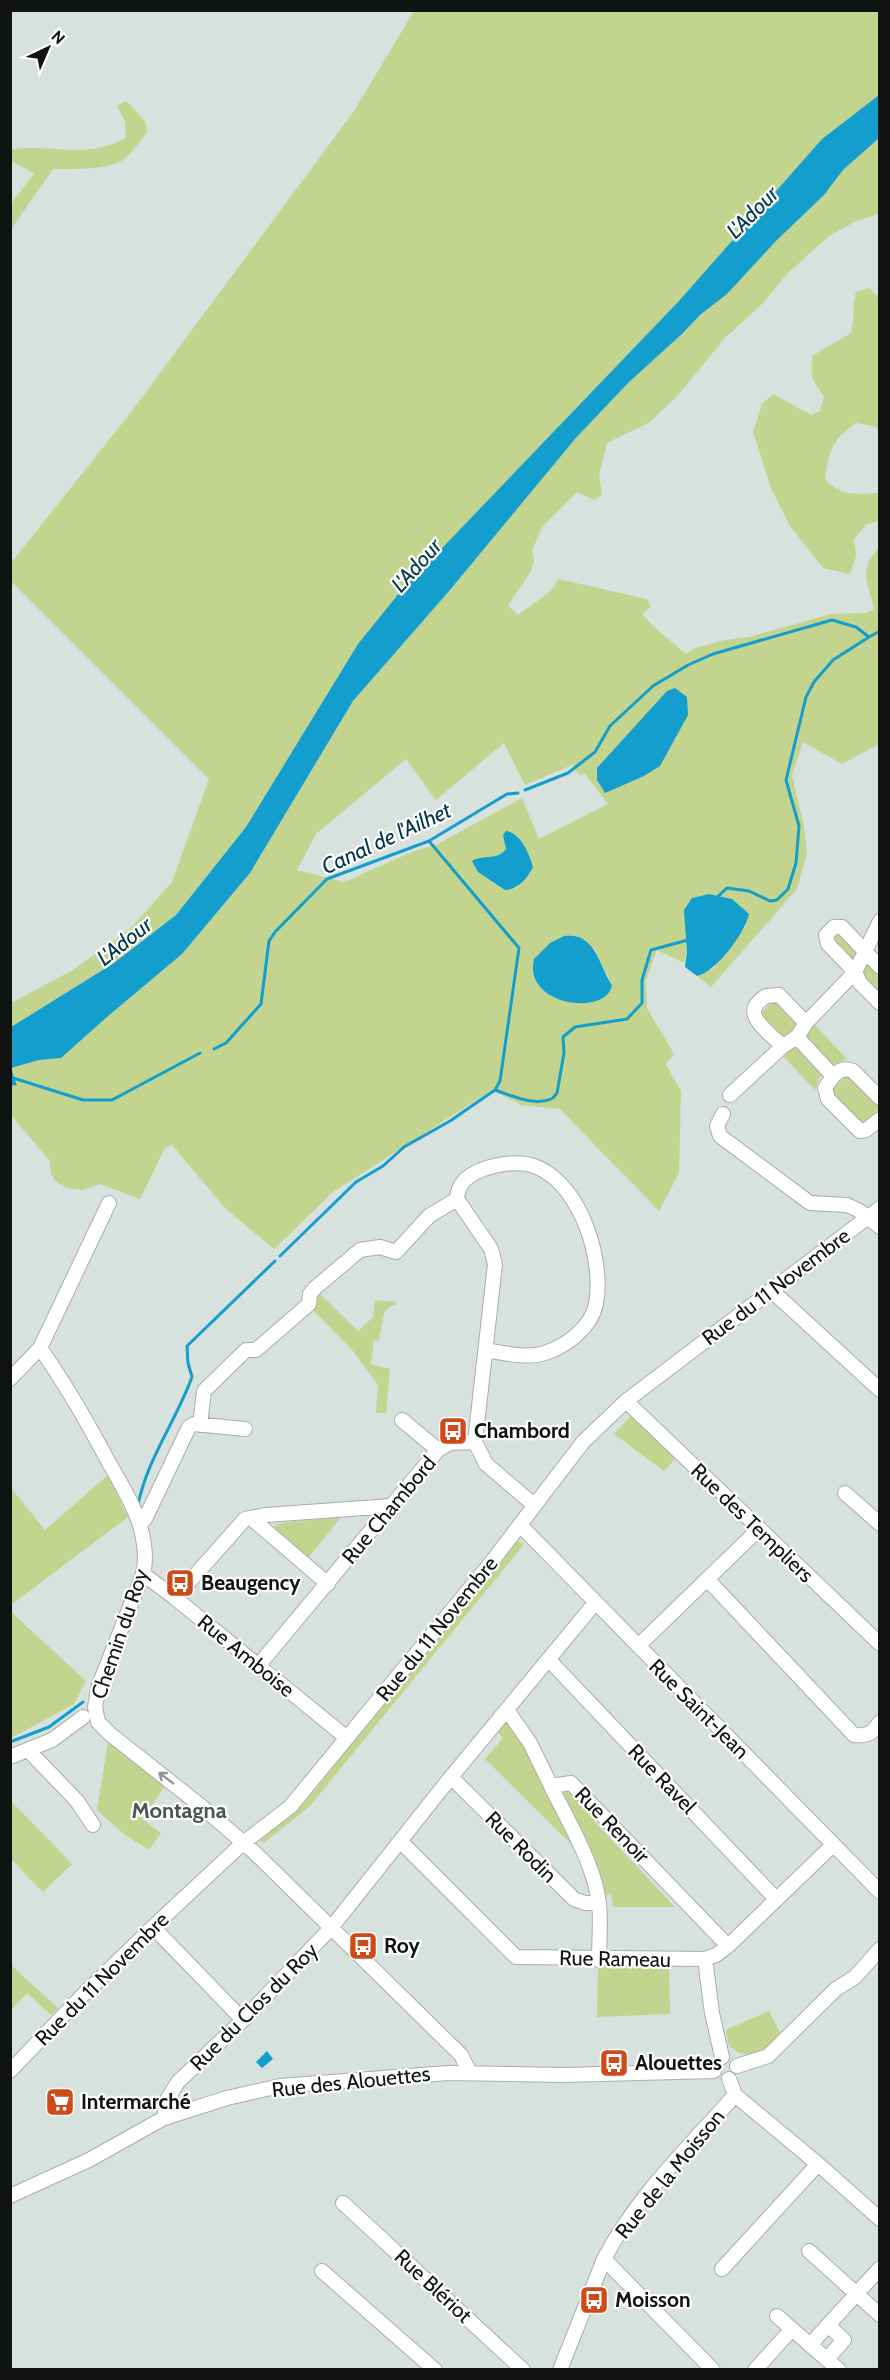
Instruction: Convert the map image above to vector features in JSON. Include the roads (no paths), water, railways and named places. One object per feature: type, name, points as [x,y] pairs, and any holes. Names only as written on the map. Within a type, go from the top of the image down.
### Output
[{"type":"street","points":[[730,1095],[783,1046],[797,1037],[806,1023],[855,972],[879,921]]},
{"type":"street","points":[[879,967],[866,951],[839,926],[834,927],[826,935],[828,944],[855,972],[860,982],[879,1003]]},
{"type":"street","points":[[783,1046],[758,1021],[754,1007],[760,1001],[766,996],[778,996],[806,1023]]},
{"type":"street","points":[[797,1037],[833,1076]]},
{"type":"street","points":[[879,1098],[853,1071],[841,1070],[833,1076],[825,1088],[828,1099],[860,1131],[866,1130],[879,1119]]},
{"type":"street","points":[[723,1114],[717,1125],[720,1136],[810,1203],[847,1205],[879,1227]]},
{"type":"street","points":[[486,1350],[522,1355],[544,1353],[566,1343],[584,1327],[596,1304],[597,1268],[591,1237],[567,1192],[539,1168],[516,1163],[492,1166],[471,1174],[457,1189],[457,1199],[491,1250],[495,1264],[475,1442],[486,1464],[534,1505]]},
{"type":"street","points":[[200,1425],[204,1392],[246,1350],[256,1350],[309,1304],[310,1294],[315,1288],[360,1250],[380,1246],[396,1252],[429,1216],[457,1199]]},
{"type":"street","points":[[10,1379],[40,1348],[109,1203]]},
{"type":"street","name":"Rue du 11 Novembre","points":[[10,2071],[153,1927],[243,1843],[290,1807],[520,1525],[583,1442],[626,1401],[879,1208]]},
{"type":"street","points":[[771,1290],[879,1390]]},
{"type":"street","name":"Chemin du Roy","points":[[40,1348],[70,1391],[140,1523],[146,1563],[99,1685],[94,1707],[98,1722],[254,1852],[461,2055],[470,2073]]},
{"type":"street","name":"Rue des Templiers","points":[[626,1401],[879,1644]]},
{"type":"street","points":[[402,1420],[438,1450]]},
{"type":"street","points":[[140,1523],[145,1519],[186,1431],[194,1424],[245,1429]]},
{"type":"street","name":"Rue Chambord","points":[[258,1666],[438,1450],[450,1443],[475,1442]]},
{"type":"street","points":[[845,1492],[879,1524]]},
{"type":"street","points":[[175,1598],[245,1519],[266,1515],[391,1506]]},
{"type":"street","points":[[251,1518],[328,1584]]},
{"type":"street","name":"Rue Saint-Jean","points":[[520,1525],[879,1892]]},
{"type":"street","points":[[638,1646],[759,1529]]},
{"type":"street","name":"Rue Amboise","points":[[143,1574],[348,1738]]},
{"type":"street","points":[[707,1580],[854,1735],[865,1736],[873,1732],[879,1722]]},
{"type":"street","points":[[331,1928],[451,1777],[595,1603]]},
{"type":"street","name":"Rue Ravel","points":[[549,1660],[776,1899]]},
{"type":"street","name":"Rue Renoir","points":[[507,1710],[530,1743],[551,1786],[571,1783],[728,1946]]},
{"type":"street","points":[[10,1757],[52,1740],[83,1717]]},
{"type":"street","points":[[28,1750],[77,1802],[93,1825]]},
{"type":"street","name":"Rue Rodin","points":[[451,1777],[574,1899],[585,1903],[599,1903]]},
{"type":"street","points":[[551,1786],[590,1870],[599,1903],[599,1960]]},
{"type":"street","name":"Rue Rameau","points":[[400,1841],[516,1957],[599,1960],[705,1959],[728,1946],[834,1845]]},
{"type":"street","points":[[153,1927],[243,2020]]},
{"type":"street","name":"Rue du Clos du Roy","points":[[164,2118],[168,2100],[178,2082],[243,2020],[331,1928]]},
{"type":"street","points":[[737,2066],[768,2056],[836,1989],[855,1977],[877,1955]]},
{"type":"street","points":[[705,1959],[712,2013],[722,2057]]},
{"type":"street","points":[[722,2057],[730,2058],[737,2066],[734,2076],[729,2079],[721,2079],[714,2071],[716,2061],[722,2057]]},
{"type":"street","name":"Rue des Alouettes","points":[[10,2196],[89,2160],[164,2118],[227,2098],[280,2086],[425,2074],[575,2075],[714,2071]]},
{"type":"street","name":"Rue de la Moisson","points":[[560,2370],[604,2259],[622,2227],[735,2095],[729,2079]]},
{"type":"street","points":[[735,2095],[818,2164],[879,2219]]},
{"type":"street","points":[[722,2270],[818,2164]]},
{"type":"street","name":"Rue Blériot","points":[[343,2203],[523,2370]]},
{"type":"street","points":[[809,2252],[879,2314]]},
{"type":"street","points":[[604,2259],[713,2370]]},
{"type":"street","points":[[810,2345],[879,2268]]},
{"type":"street","points":[[322,2271],[435,2370]]},
{"type":"street","points":[[777,2316],[839,2370]]},
{"type":"street","points":[[827,2359],[844,2340],[828,2325]]},
{"type":"street","points":[[755,2370],[792,2329]]},
{"type":"water","points":[[879,95],[879,138],[843,170],[824,195],[776,241],[727,294],[700,315],[628,383],[575,439],[450,590],[353,701],[250,873],[182,954],[61,1058],[39,1060],[11,1068],[11,1027],[114,963],[176,915],[246,827],[358,644],[400,592],[678,302],[822,139]]},
{"type":"water","points":[[675,688],[687,697],[688,715],[660,766],[644,776],[605,793],[597,780],[597,768],[667,691]]},
{"type":"water","points":[[506,831],[516,835],[520,840],[533,867],[522,883],[505,890],[478,872],[472,861],[502,853],[506,849],[503,835]]},
{"type":"water","points":[[709,894],[732,899],[749,914],[742,931],[729,951],[713,967],[697,976],[685,967],[687,952],[684,910],[692,898]]},
{"type":"water","points":[[564,936],[575,936],[590,944],[612,985],[607,995],[596,1001],[567,1002],[552,996],[540,987],[534,975],[534,959],[550,943]]},
{"type":"water","points":[[11,1068],[17,1086],[11,1085]]},
{"type":"water","points":[[267,2051],[273,2059],[262,2068],[256,2062]]},
{"type":"waterway","name":"Canal de l'Ailhet","points":[[525,790],[568,773],[595,752],[610,726],[653,686],[688,665],[713,654],[832,620],[856,627],[869,637],[880,631]]},
{"type":"waterway","points":[[715,899],[727,888],[749,891],[770,901],[777,900],[788,889],[796,863],[799,826],[786,780],[806,697],[814,682],[833,660],[869,637]]},
{"type":"waterway","name":"Canal de l'Ailhet","points":[[214,1049],[226,1043],[261,1004],[269,941],[327,879],[429,841],[507,794],[518,793]]},
{"type":"waterway","points":[[280,1256],[356,1182],[383,1166],[404,1147],[450,1121],[495,1090],[500,1081],[519,948],[429,841]]},
{"type":"waterway","points":[[495,1090],[531,1101],[553,1098],[557,1093],[564,1053],[563,1037],[575,1027],[627,1019],[642,1003],[642,980],[651,950],[688,940]]},
{"type":"waterway","name":"Canal de l'Ailhet","points":[[10,1077],[83,1100],[112,1100],[200,1053]]},
{"type":"waterway","points":[[138,1505],[148,1472],[192,1377],[187,1346],[275,1261]]},
{"type":"waterway","points":[[10,1742],[49,1727],[83,1702]]},
{"type":"place","name":"Chambord","points":[[453,1431]]},
{"type":"place","name":"Beaugency","points":[[180,1583]]},
{"type":"place","name":"Roy","points":[[363,1946]]},
{"type":"place","name":"Alouettes","points":[[614,2063]]},
{"type":"place","name":"Intermarché","points":[[60,2102]]},
{"type":"place","name":"Moisson","points":[[594,2300]]},
{"type":"district","name":"Montagna","points":[[179,1810]]},
{"type":"water label","name":"L'Adour","points":[[752,212]]},
{"type":"water label","name":"L'Adour","points":[[416,565]]},
{"type":"water label","name":"L'Adour","points":[[124,941]]}]
